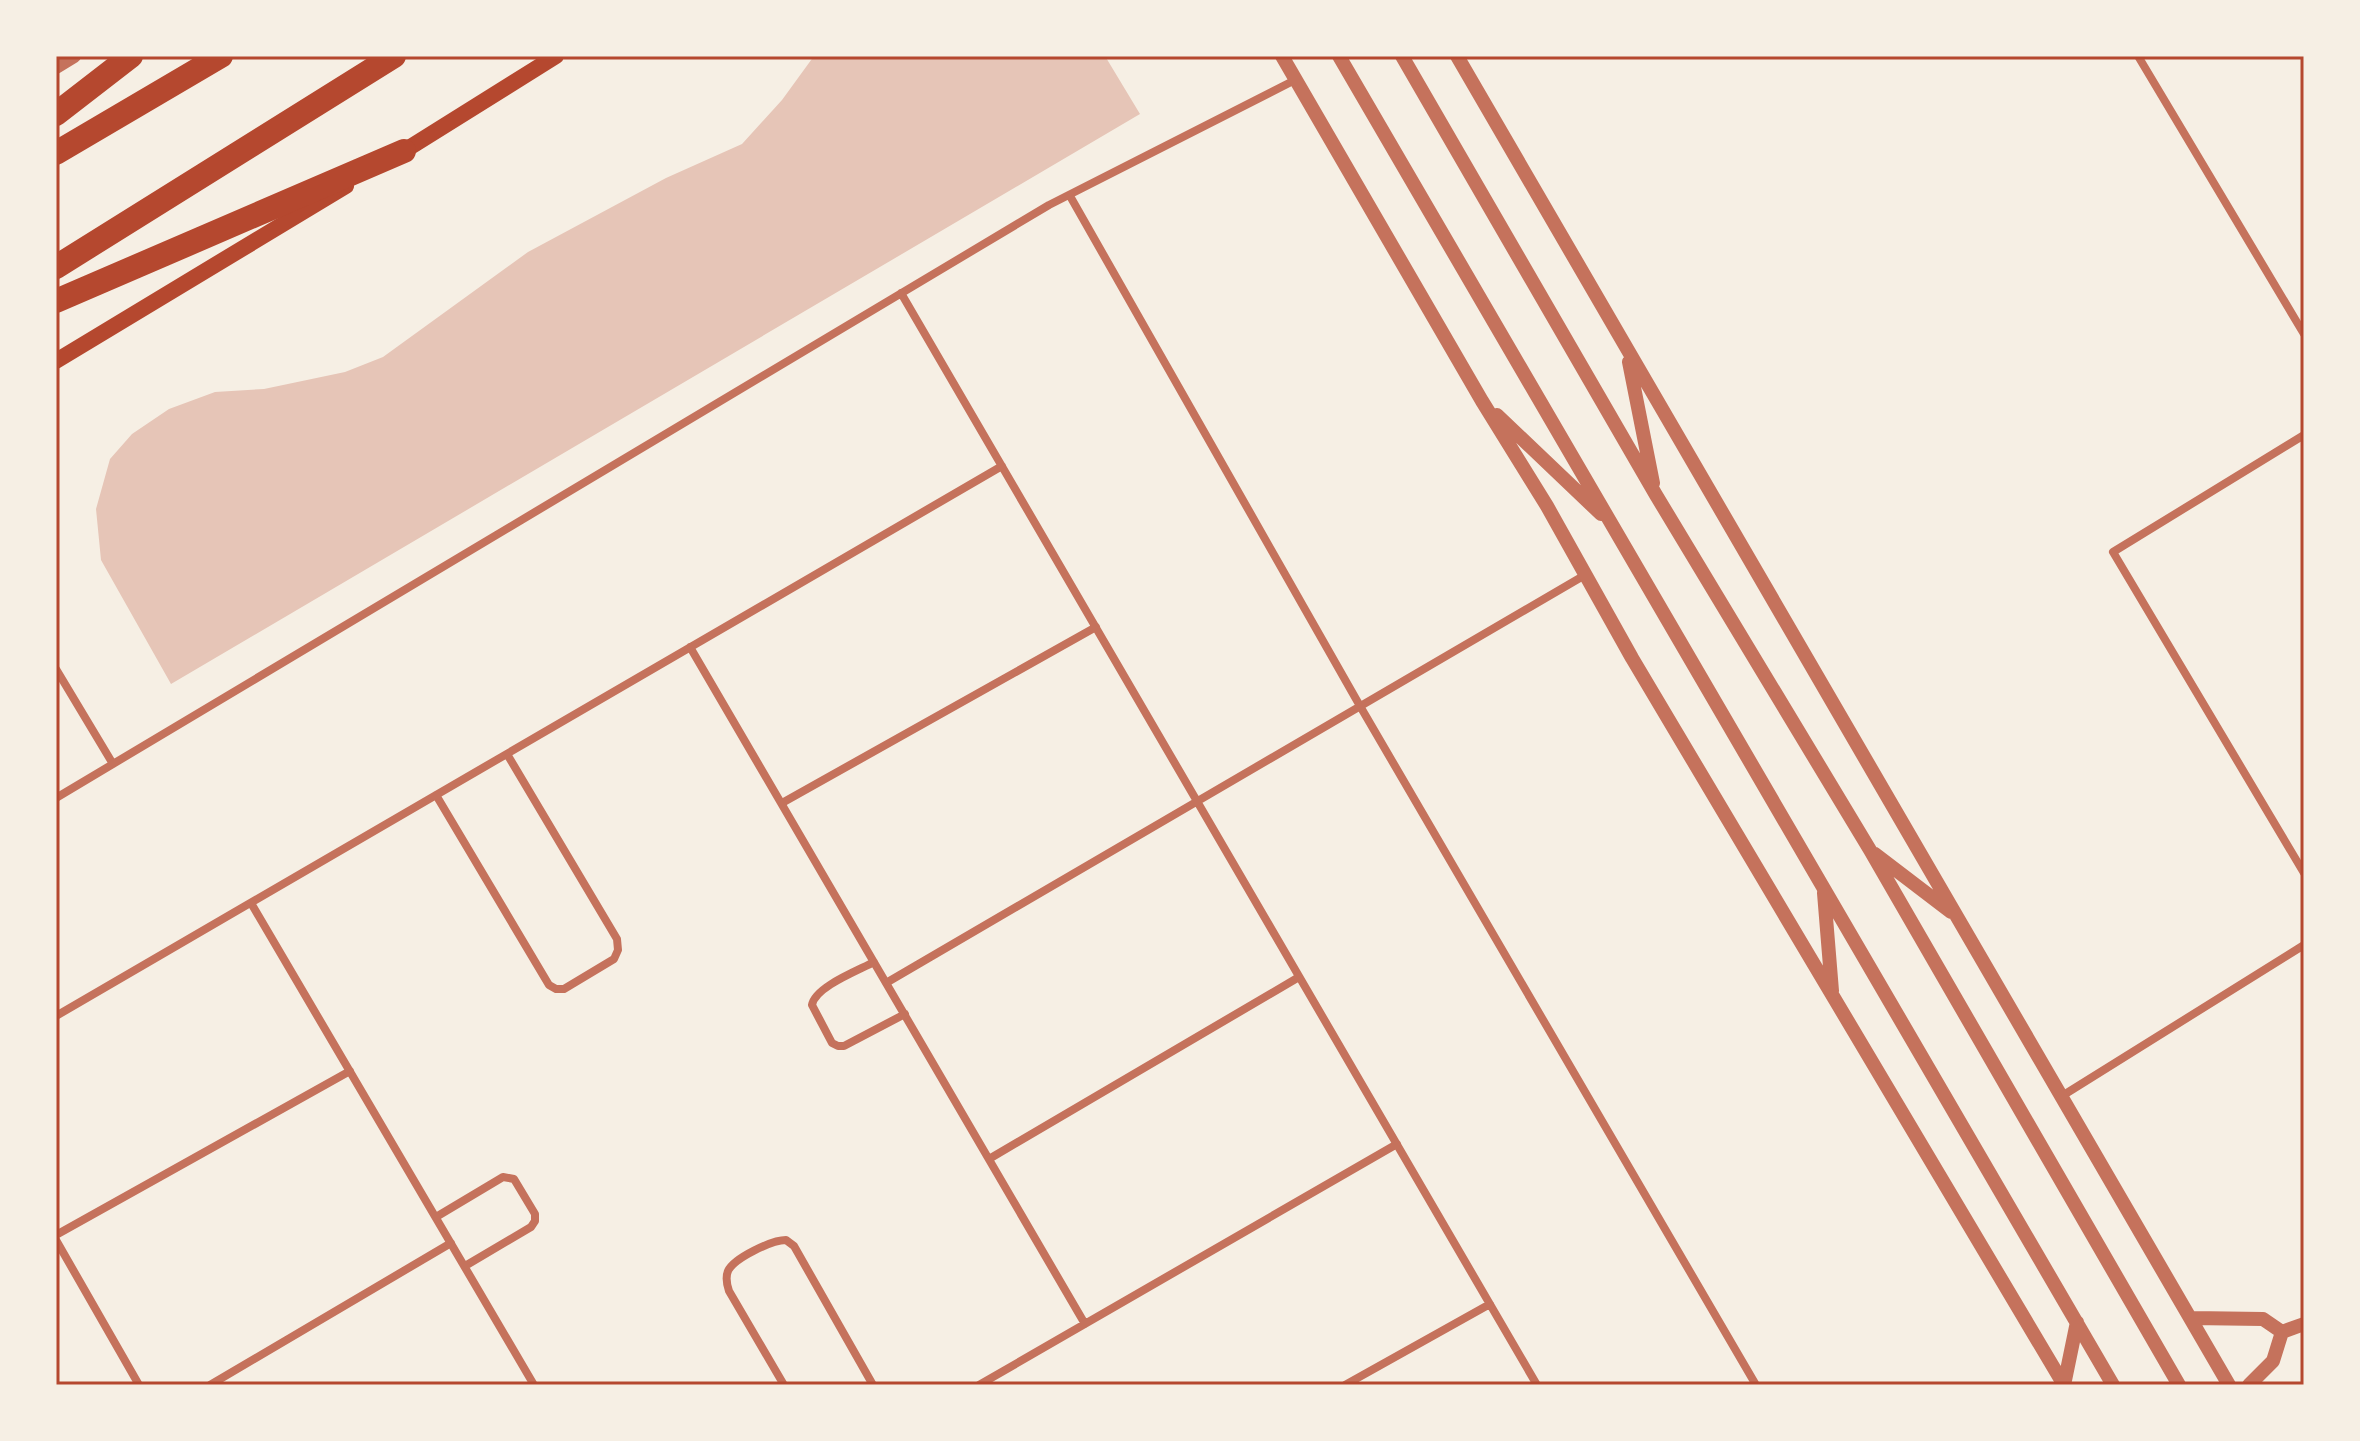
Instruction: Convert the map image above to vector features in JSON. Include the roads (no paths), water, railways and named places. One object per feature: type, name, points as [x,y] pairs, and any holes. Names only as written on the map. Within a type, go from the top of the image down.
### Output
[{"type":"highway","points":[[56,114],[131,56]]},
{"type":"highway","points":[[56,153],[221,56]]},
{"type":"highway","points":[[56,267],[394,56]]},
{"type":"highway","points":[[56,301],[404,151]]},
{"type":"main road","points":[[56,361],[556,56]]},
{"type":"street","points":[[56,67],[74,56]]},
{"type":"street","points":[[1282,56],[1482,401],[1547,506],[1632,658],[2064,1385]]},
{"type":"street","points":[[1288,56],[1295,80]]},
{"type":"street","points":[[1339,56],[2113,1385]]},
{"type":"street","points":[[1402,56],[1656,495],[1870,850],[2179,1385]]},
{"type":"street","points":[[1457,56],[2229,1385]]},
{"type":"street","points":[[2138,56],[2304,334]]},
{"type":"street","points":[[56,798],[1049,205],[1295,80]]},
{"type":"street","points":[[1070,196],[1360,706],[1756,1385]]},
{"type":"street","points":[[901,293],[1537,1385]]},
{"type":"street","points":[[1627,350],[1656,495]]},
{"type":"street","points":[[1482,401],[1613,526]]},
{"type":"street","points":[[2304,435],[2113,552],[2304,873]]},
{"type":"street","points":[[56,1016],[1002,466]]},
{"type":"street","points":[[886,983],[1585,575]]},
{"type":"street","points":[[782,803],[1096,627]]},
{"type":"street","points":[[690,647],[1085,1324]]},
{"type":"street","points":[[56,669],[113,764]]},
{"type":"street","points":[[436,795],[549,985],[564,989],[614,959],[618,950],[617,939],[507,754]]},
{"type":"street","points":[[1870,850],[1957,917]]},
{"type":"street","points":[[1824,888],[1833,997]]},
{"type":"street","points":[[251,903],[534,1385]]},
{"type":"street","points":[[2062,1096],[2304,945]]},
{"type":"street","points":[[874,962],[821,990],[813,999],[812,1005],[832,1043],[844,1046],[905,1014]]},
{"type":"street","points":[[989,1159],[1299,977]]},
{"type":"street","points":[[139,1385],[56,1237],[350,1071]]},
{"type":"street","points":[[979,1385],[1397,1144]]},
{"type":"street","points":[[436,1217],[503,1177],[514,1179],[535,1214],[531,1227],[465,1266]]},
{"type":"street","points":[[784,1385],[729,1291],[726,1280],[728,1270],[735,1262],[775,1240],[786,1240],[794,1246],[873,1385]]},
{"type":"street","points":[[210,1385],[451,1243]]},
{"type":"street","points":[[1345,1385],[1490,1304]]},
{"type":"street","points":[[2192,1318],[2263,1319],[2282,1332]]},
{"type":"street","points":[[2064,1385],[2077,1322]]},
{"type":"street","points":[[2282,1332],[2304,1324]]},
{"type":"street","points":[[2249,1385],[2273,1361],[2282,1332]]}]
